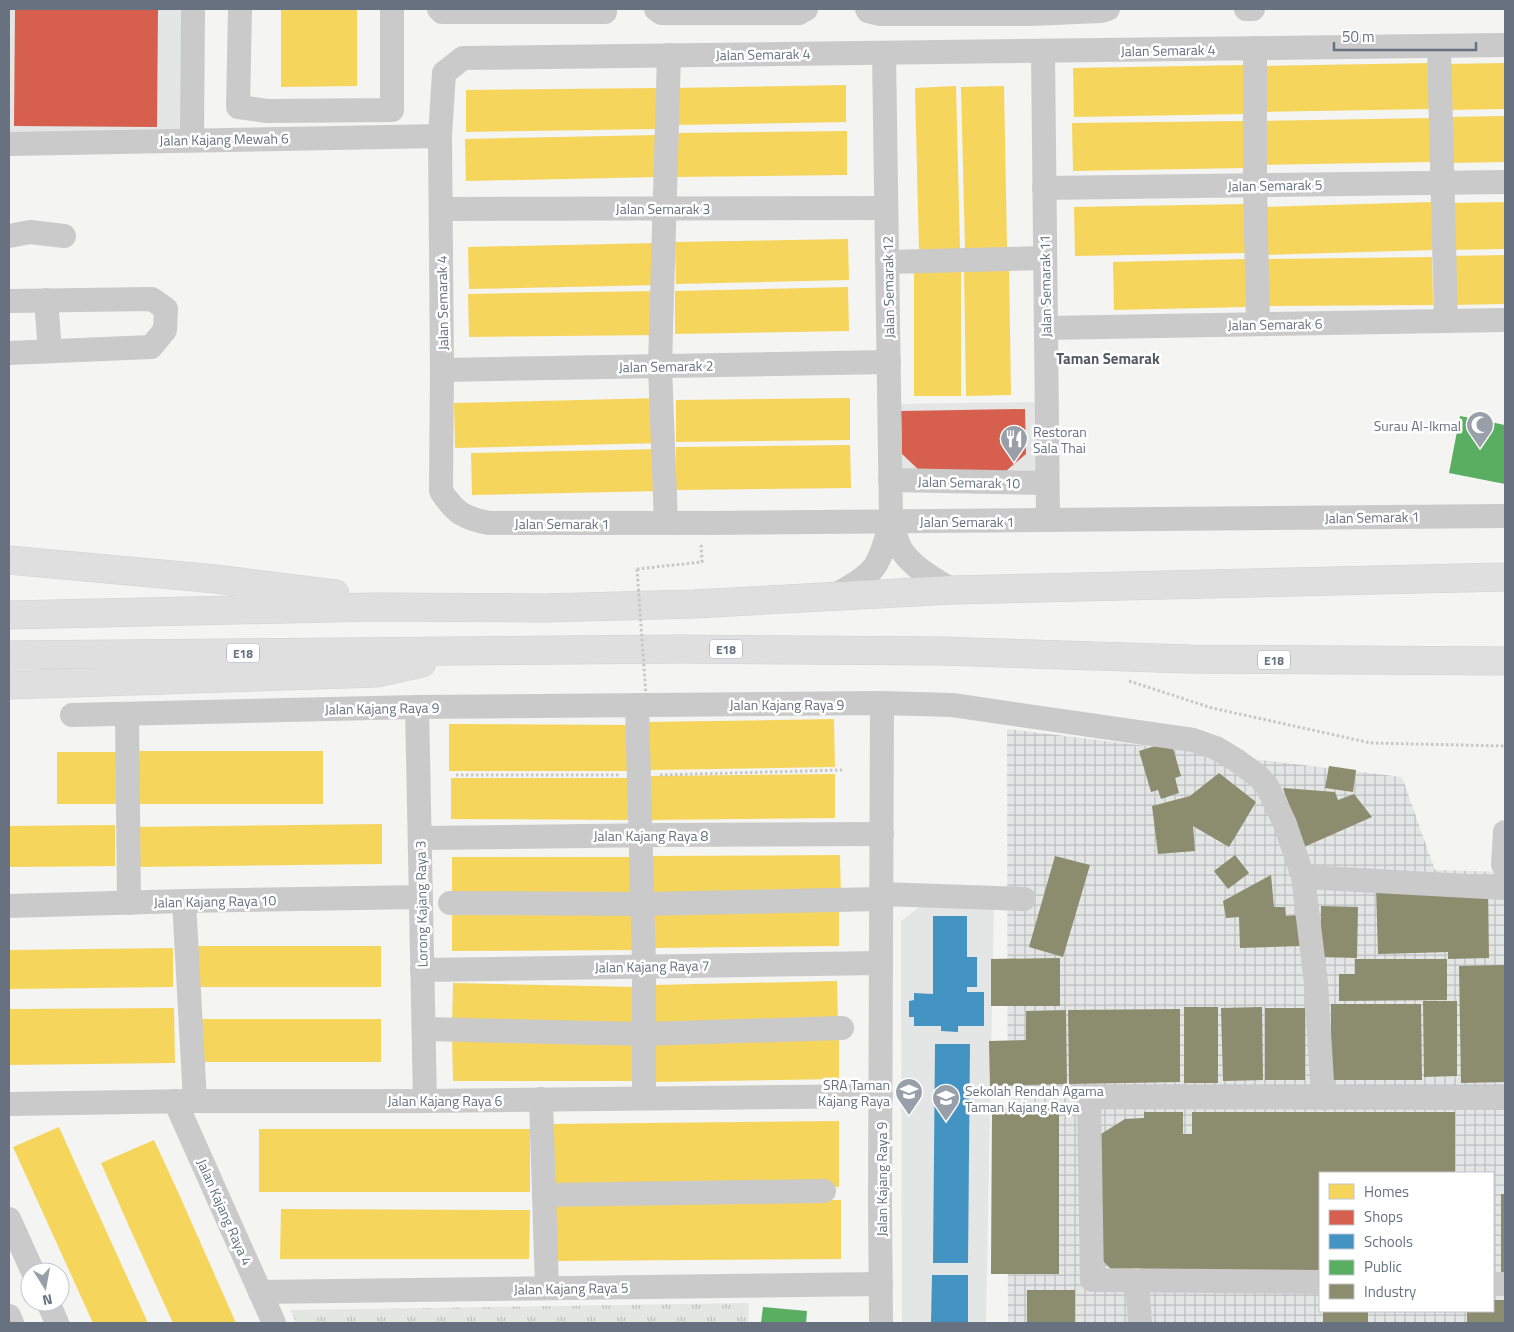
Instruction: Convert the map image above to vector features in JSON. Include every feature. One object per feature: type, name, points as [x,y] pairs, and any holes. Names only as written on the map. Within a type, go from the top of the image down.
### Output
[{"type":"highway","points":[[9,560],[216,579],[440,607]]},
{"type":"highway","points":[[9,615],[440,607],[555,608],[694,604],[952,590],[1505,577]]},
{"type":"highway","name":"E18","points":[[9,655],[679,648],[866,650],[1189,659],[1505,661]]},
{"type":"highway","points":[[9,685],[376,673],[477,651]]},
{"type":"street","points":[[192,139],[193,9]]},
{"type":"street","points":[[240,9],[238,107],[267,111],[392,110],[392,9]]},
{"type":"street","points":[[439,9],[442,12],[605,12],[605,9]]},
{"type":"street","points":[[656,9],[661,13],[799,13],[806,9]]},
{"type":"street","points":[[867,9],[868,11],[880,14],[1030,14],[1101,11],[1108,9]]},
{"type":"street","points":[[1246,9],[1253,9]]},
{"type":"street","name":"Jalan Semarak 4","points":[[441,491],[440,136],[444,73],[463,58],[1505,45]]},
{"type":"street","points":[[1439,46],[1446,321]]},
{"type":"street","points":[[1255,48],[1258,324]]},
{"type":"street","name":"Jalan Semarak 11","points":[[1043,51],[1048,520]]},
{"type":"street","name":"Jalan Semarak 12","points":[[884,53],[891,521],[901,550],[918,569],[952,590]]},
{"type":"street","points":[[666,524],[660,366],[670,55]]},
{"type":"street","name":"Jalan Kajang Mewah 6","points":[[9,144],[192,139],[440,136]]},
{"type":"street","name":"Jalan Semarak 5","points":[[1044,188],[1505,182]]},
{"type":"street","name":"Jalan Semarak 3","points":[[441,209],[886,208]]},
{"type":"street","points":[[9,236],[30,232],[64,236]]},
{"type":"street","points":[[887,262],[1045,258]]},
{"type":"street","points":[[9,301],[152,299],[166,309],[165,330],[151,346],[9,353]]},
{"type":"street","points":[[46,300],[50,352]]},
{"type":"street","name":"Jalan Semarak 6","points":[[1046,328],[1505,320]]},
{"type":"street","name":"Jalan Semarak 2","points":[[442,370],[889,362]]},
{"type":"street","name":"Jalan Semarak 10","points":[[890,480],[1047,482]]},
{"type":"street","name":"Jalan Semarak 1","points":[[441,491],[451,506],[470,519],[489,523],[666,524],[1505,516]]},
{"type":"street","name":"Jalan Semarak 12","points":[[834,596],[867,575],[875,566],[891,521]]},
{"type":"street","points":[[641,701],[640,835],[644,966],[644,1098]]},
{"type":"street","name":"Jalan Kajang Raya 9","points":[[72,715],[641,701],[882,703],[881,1323]]},
{"type":"street","points":[[882,703],[952,705],[1193,740],[1216,748],[1258,776],[1267,786],[1284,824],[1303,877],[1316,983],[1323,1098]]},
{"type":"street","name":"Lorong Kajang Raya 3","points":[[417,707],[425,1101]]},
{"type":"street","points":[[127,714],[128,903]]},
{"type":"street","points":[[1505,832],[1502,864],[1505,864]]},
{"type":"street","name":"Jalan Kajang Raya 8","points":[[420,838],[882,834]]},
{"type":"street","points":[[1303,877],[1505,888]]},
{"type":"street","name":"Jalan Kajang Raya 10","points":[[9,906],[421,897]]},
{"type":"street","points":[[450,903],[642,904],[881,897],[1024,899]]},
{"type":"street","points":[[184,901],[185,1101]]},
{"type":"street","name":"Jalan Kajang Raya 7","points":[[422,970],[881,962]]},
{"type":"street","points":[[424,1030],[644,1034],[842,1028]]},
{"type":"street","name":"Jalan Kajang Raya 6","points":[[9,1104],[881,1096]]},
{"type":"street","points":[[1319,1282],[1092,1280],[1089,1097],[1505,1098]]},
{"type":"street","points":[[541,1100],[547,1288]]},
{"type":"street","name":"Jalan Kajang Raya 4","points":[[185,1101],[274,1323]]},
{"type":"street","points":[[544,1196],[824,1191]]},
{"type":"street","points":[[9,1219],[29,1262]]},
{"type":"street","points":[[1137,1280],[1140,1323]]},
{"type":"street","name":"Jalan Kajang Raya 5","points":[[260,1292],[881,1284]]},
{"type":"street","points":[[9,1316],[12,1323]]},
{"type":"path","points":[[641,701],[637,569],[702,562],[700,523]]},
{"type":"path","points":[[1128,681],[1212,708],[1371,743],[1505,746]]},
{"type":"shaded area","points":[[9,9],[187,9],[186,133],[9,138]]},
{"type":"shaded area","points":[[1039,402],[1041,478],[897,475],[896,404]]},
{"type":"shaded area","points":[[1007,729],[1402,777],[1435,870],[1505,872],[1505,1323],[1008,1323]]},
{"type":"shaded area","name":"Sekolah Rendah Agama Taman Kajang Raya","points":[[994,903],[986,1323],[902,1323],[901,921],[923,904]]},
{"type":"green space","points":[[749,1303],[748,1323],[296,1323],[290,1310]]},
{"type":"building: Homes","points":[[281,9],[357,9],[357,86],[281,87]]},
{"type":"building: Homes","points":[[1431,63],[1431,109],[1259,112],[1259,66]]},
{"type":"building: Homes","points":[[1505,63],[1505,109],[1446,110],[1446,64]]},
{"type":"building: Homes","points":[[1243,65],[1244,114],[1074,117],[1073,68]]},
{"type":"building: Homes","points":[[846,85],[846,122],[673,125],[673,88]]},
{"type":"building: Homes","points":[[956,86],[960,249],[919,250],[915,88]]},
{"type":"building: Homes","points":[[1004,86],[1007,248],[965,249],[961,87]]},
{"type":"building: Homes","points":[[656,88],[656,129],[466,132],[466,90]]},
{"type":"building: Homes","points":[[1505,116],[1505,162],[1447,163],[1446,117]]},
{"type":"building: Homes","points":[[1431,118],[1432,162],[1261,165],[1260,121]]},
{"type":"building: Homes","points":[[1244,121],[1245,168],[1073,171],[1072,123]]},
{"type":"building: Homes","points":[[847,131],[847,175],[674,177],[674,133]]},
{"type":"building: Homes","points":[[657,135],[658,177],[466,181],[465,139]]},
{"type":"building: Homes","points":[[1432,202],[1433,250],[1262,255],[1261,207]]},
{"type":"building: Homes","points":[[1505,202],[1505,249],[1451,250],[1450,203]]},
{"type":"building: Homes","points":[[1246,204],[1246,253],[1075,256],[1074,207]]},
{"type":"building: Homes","points":[[848,239],[849,280],[676,284],[675,242]]},
{"type":"building: Homes","points":[[658,243],[659,285],[469,289],[468,247]]},
{"type":"building: Homes","points":[[1505,255],[1505,304],[1451,305],[1451,256]]},
{"type":"building: Homes","points":[[1432,257],[1433,305],[1264,306],[1263,259]]},
{"type":"building: Homes","points":[[1245,259],[1246,307],[1114,310],[1113,262]]},
{"type":"building: Homes","points":[[1009,267],[1011,395],[966,396],[964,268]]},
{"type":"building: Homes","points":[[961,268],[961,396],[914,396],[914,269]]},
{"type":"building: Homes","points":[[848,287],[849,331],[675,334],[675,291]]},
{"type":"building: Homes","points":[[659,291],[660,335],[469,337],[468,294]]},
{"type":"building: Homes","points":[[661,398],[662,443],[455,448],[454,403]]},
{"type":"building: Homes","points":[[850,398],[850,440],[676,442],[676,400]]},
{"type":"building: Homes","points":[[850,445],[851,488],[676,490],[676,447]]},
{"type":"building: Homes","points":[[661,449],[662,491],[472,495],[471,453]]},
{"type":"building: Homes","points":[[834,719],[835,767],[649,770],[649,722]]},
{"type":"building: Homes","points":[[449,724],[633,725],[633,771],[449,771]]},
{"type":"building: Homes","points":[[131,751],[323,751],[323,804],[131,804]]},
{"type":"building: Homes","points":[[57,752],[117,752],[117,804],[57,804]]},
{"type":"building: Homes","points":[[835,774],[835,818],[651,820],[650,776]]},
{"type":"building: Homes","points":[[451,778],[634,778],[634,820],[451,819]]},
{"type":"building: Homes","points":[[382,824],[382,864],[132,867],[132,827]]},
{"type":"building: Homes","points":[[115,825],[115,866],[9,867],[9,826]]},
{"type":"building: Homes","points":[[840,855],[841,898],[651,898],[651,856]]},
{"type":"building: Homes","points":[[452,857],[638,857],[637,900],[452,900]]},
{"type":"building: Homes","points":[[839,903],[839,946],[654,948],[653,905]]},
{"type":"building: Homes","points":[[637,908],[637,950],[452,951],[452,909]]},
{"type":"building: Homes","points":[[192,946],[381,946],[381,987],[192,987]]},
{"type":"building: Homes","points":[[173,948],[173,987],[9,989],[9,950]]},
{"type":"building: Homes","points":[[837,981],[838,1027],[654,1031],[653,985]]},
{"type":"building: Homes","points":[[453,983],[638,987],[637,1032],[452,1028]]},
{"type":"building: Homes","points":[[174,1008],[175,1063],[9,1065],[9,1009]]},
{"type":"building: Homes","points":[[195,1019],[381,1019],[381,1062],[194,1062]]},
{"type":"building: Homes","points":[[839,1034],[839,1079],[654,1082],[653,1037]]},
{"type":"building: Homes","points":[[452,1037],[639,1037],[639,1081],[453,1081]]},
{"type":"building: Homes","points":[[839,1121],[839,1187],[550,1189],[550,1124]]},
{"type":"building: Homes","points":[[59,1127],[148,1323],[93,1323],[70,1272],[70,1262],[65,1262],[13,1147]]},
{"type":"building: Homes","points":[[259,1129],[530,1129],[530,1192],[259,1192]]},
{"type":"building: Homes","points":[[154,1140],[236,1323],[173,1323],[132,1233],[101,1163]]},
{"type":"building: Homes","points":[[841,1200],[841,1259],[552,1261],[551,1201]]},
{"type":"building: Homes","points":[[281,1209],[530,1210],[529,1259],[280,1259]]},
{"type":"building: Shops","points":[[15,9],[158,9],[157,127],[14,126]]},
{"type":"building: Shops","points":[[1025,409],[1026,454],[1006,471],[921,472],[902,454],[901,411]]},
{"type":"building: Schools","points":[[933,916],[967,916],[967,957],[977,957],[977,987],[967,987],[967,992],[984,992],[984,1026],[958,1026],[958,1032],[941,1031],[941,1026],[914,1026],[914,1017],[909,1017],[909,1001],[914,1000],[914,993],[933,994]]},
{"type":"building: Schools","points":[[935,1044],[970,1044],[968,1263],[933,1263]]},
{"type":"building: Schools","points":[[932,1275],[968,1275],[968,1323],[931,1323]]},
{"type":"building: Public","name":"Surau Al-Ikmal","points":[[1460,416],[1505,425],[1505,484],[1449,473]]},
{"type":"building: Public","points":[[763,1307],[807,1311],[806,1323],[761,1323]]},
{"type":"building: Industry","points":[[1171,741],[1181,776],[1175,778],[1179,793],[1161,799],[1158,790],[1151,792],[1139,751]]},
{"type":"building: Industry","points":[[1329,766],[1356,770],[1353,792],[1325,788]]},
{"type":"building: Industry","points":[[1219,773],[1256,802],[1229,847],[1193,826],[1195,851],[1158,854],[1152,806],[1190,796]]},
{"type":"building: Industry","points":[[1283,788],[1335,792],[1338,800],[1354,794],[1372,817],[1304,847]]},
{"type":"building: Industry","points":[[1235,855],[1249,873],[1228,889],[1214,871]]},
{"type":"building: Industry","points":[[1055,856],[1090,865],[1063,957],[1029,947]]},
{"type":"building: Industry","points":[[1271,875],[1274,907],[1285,907],[1286,916],[1300,915],[1301,946],[1240,948],[1239,917],[1226,918],[1223,901]]},
{"type":"building: Industry","points":[[1376,887],[1488,888],[1489,958],[1448,959],[1448,952],[1378,954]]},
{"type":"building: Industry","points":[[1321,906],[1358,907],[1357,958],[1320,957]]},
{"type":"building: Industry","points":[[1060,958],[1060,1006],[991,1006],[991,959]]},
{"type":"building: Industry","points":[[1355,959],[1447,959],[1447,1000],[1339,1001],[1339,974],[1355,974]]},
{"type":"building: Industry","points":[[1505,965],[1505,1082],[1461,1083],[1459,966]]},
{"type":"building: Industry","points":[[1423,1001],[1457,1001],[1457,1076],[1424,1077]]},
{"type":"building: Industry","points":[[1331,1004],[1421,1004],[1422,1080],[1331,1080]]},
{"type":"building: Industry","points":[[1184,1007],[1218,1007],[1218,1083],[1184,1083]]},
{"type":"building: Industry","points":[[1262,1007],[1263,1080],[1223,1081],[1221,1008]]},
{"type":"building: Industry","points":[[1265,1008],[1305,1008],[1305,1080],[1265,1080]]},
{"type":"building: Industry","points":[[1180,1009],[1180,1082],[1069,1084],[1068,1010]]},
{"type":"building: Industry","points":[[1066,1010],[1067,1084],[990,1086],[989,1041],[1026,1040],[1026,1011]]},
{"type":"building: Industry","points":[[992,1107],[1059,1108],[1059,1274],[991,1274]]},
{"type":"building: Industry","points":[[1144,1112],[1183,1112],[1183,1134],[1192,1134],[1192,1112],[1455,1112],[1455,1172],[1319,1172],[1319,1271],[1113,1271],[1101,1259],[1101,1134],[1125,1119],[1144,1118]]},
{"type":"building: Industry","points":[[1501,1194],[1505,1194],[1505,1273],[1501,1273]]},
{"type":"building: Industry","points":[[1027,1290],[1075,1290],[1075,1323],[1027,1323]]},
{"type":"building: Industry","points":[[1494,1300],[1504,1300],[1504,1323],[1467,1323],[1467,1312],[1494,1312]]},
{"type":"building: Industry","points":[[1323,1312],[1368,1312],[1368,1323],[1323,1323]]},
{"type":"place","name":"Surau Al-Ikmal","points":[[1480,449]]},
{"type":"place","name":"Restoran Sala Thai","points":[[1014,463]]},
{"type":"place","name":"SRA Taman Kajang Raya","points":[[909,1116]]},
{"type":"place","name":"Sekolah Rendah Agama Taman Kajang Raya","points":[[946,1122]]},
{"type":"district","name":"Taman Semarak","points":[[1108,358]]}]
